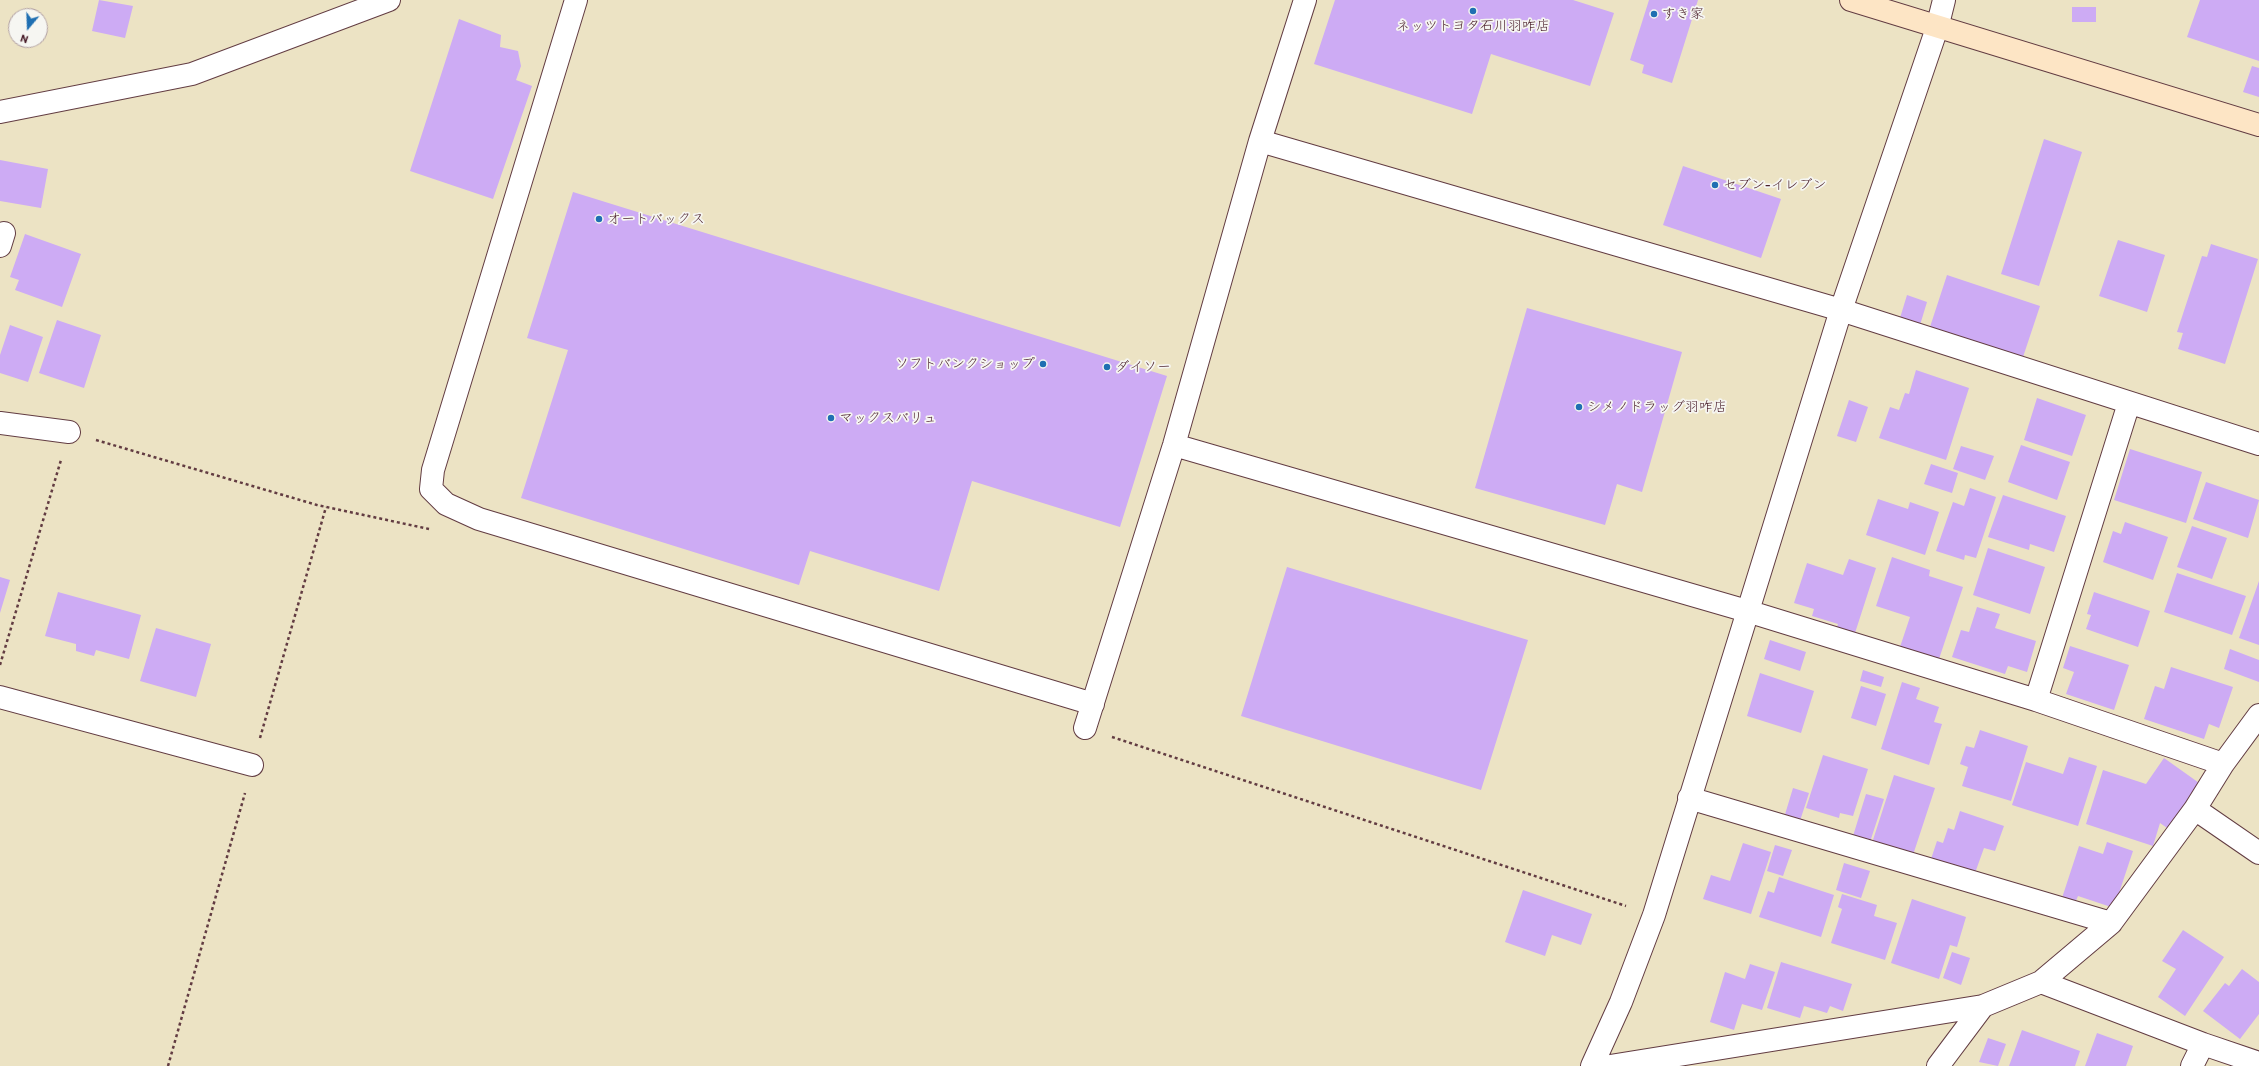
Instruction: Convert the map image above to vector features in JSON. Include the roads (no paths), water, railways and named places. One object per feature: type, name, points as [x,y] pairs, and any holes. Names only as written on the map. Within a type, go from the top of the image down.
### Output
[{"type":"street","points":[[0,112],[192,74],[389,0]]},
{"type":"street","points":[[576,0],[433,470],[431,489],[446,504],[479,519],[1093,704]]},
{"type":"street","points":[[1085,728],[1174,445],[1260,141],[1305,0]]},
{"type":"street","points":[[1851,0],[1937,28],[2259,125]]},
{"type":"street","points":[[1592,1066],[1621,1002],[1654,915],[1746,611],[1841,310],[1937,28],[1944,0]]},
{"type":"street","points":[[1260,141],[1841,310],[2259,444]]},
{"type":"street","points":[[2036,700],[2129,403]]},
{"type":"street","points":[[0,423],[69,432]]},
{"type":"street","points":[[1174,445],[1746,611],[2036,700],[2223,764]]},
{"type":"street","points":[[0,697],[252,765]]},
{"type":"street","points":[[1610,1066],[1983,1006],[2041,982],[2111,923],[2195,808],[2223,764],[2259,715]]},
{"type":"street","points":[[1689,798],[2111,923]]},
{"type":"street","points":[[2195,808],[2259,854]]},
{"type":"street","points":[[2041,982],[2202,1044],[2259,1063]]},
{"type":"street","points":[[1938,1066],[1983,1006]]},
{"type":"street","points":[[2192,1066],[2202,1044]]},
{"type":"place","name":"ネッツトヨタ石川羽咋店","points":[[1473,11]]},
{"type":"place","name":"すき家","points":[[1654,14]]},
{"type":"place","name":"セブン-イレブン","points":[[1715,185]]},
{"type":"place","name":"オートバックス","points":[[599,219]]},
{"type":"place","name":"ソフトバンクショップ","points":[[1043,364]]},
{"type":"place","name":"ダイソー","points":[[1107,367]]},
{"type":"place","name":"シメノドラッグ羽咋店","points":[[1579,407]]},
{"type":"place","name":"マックスバリュ","points":[[831,418]]}]
